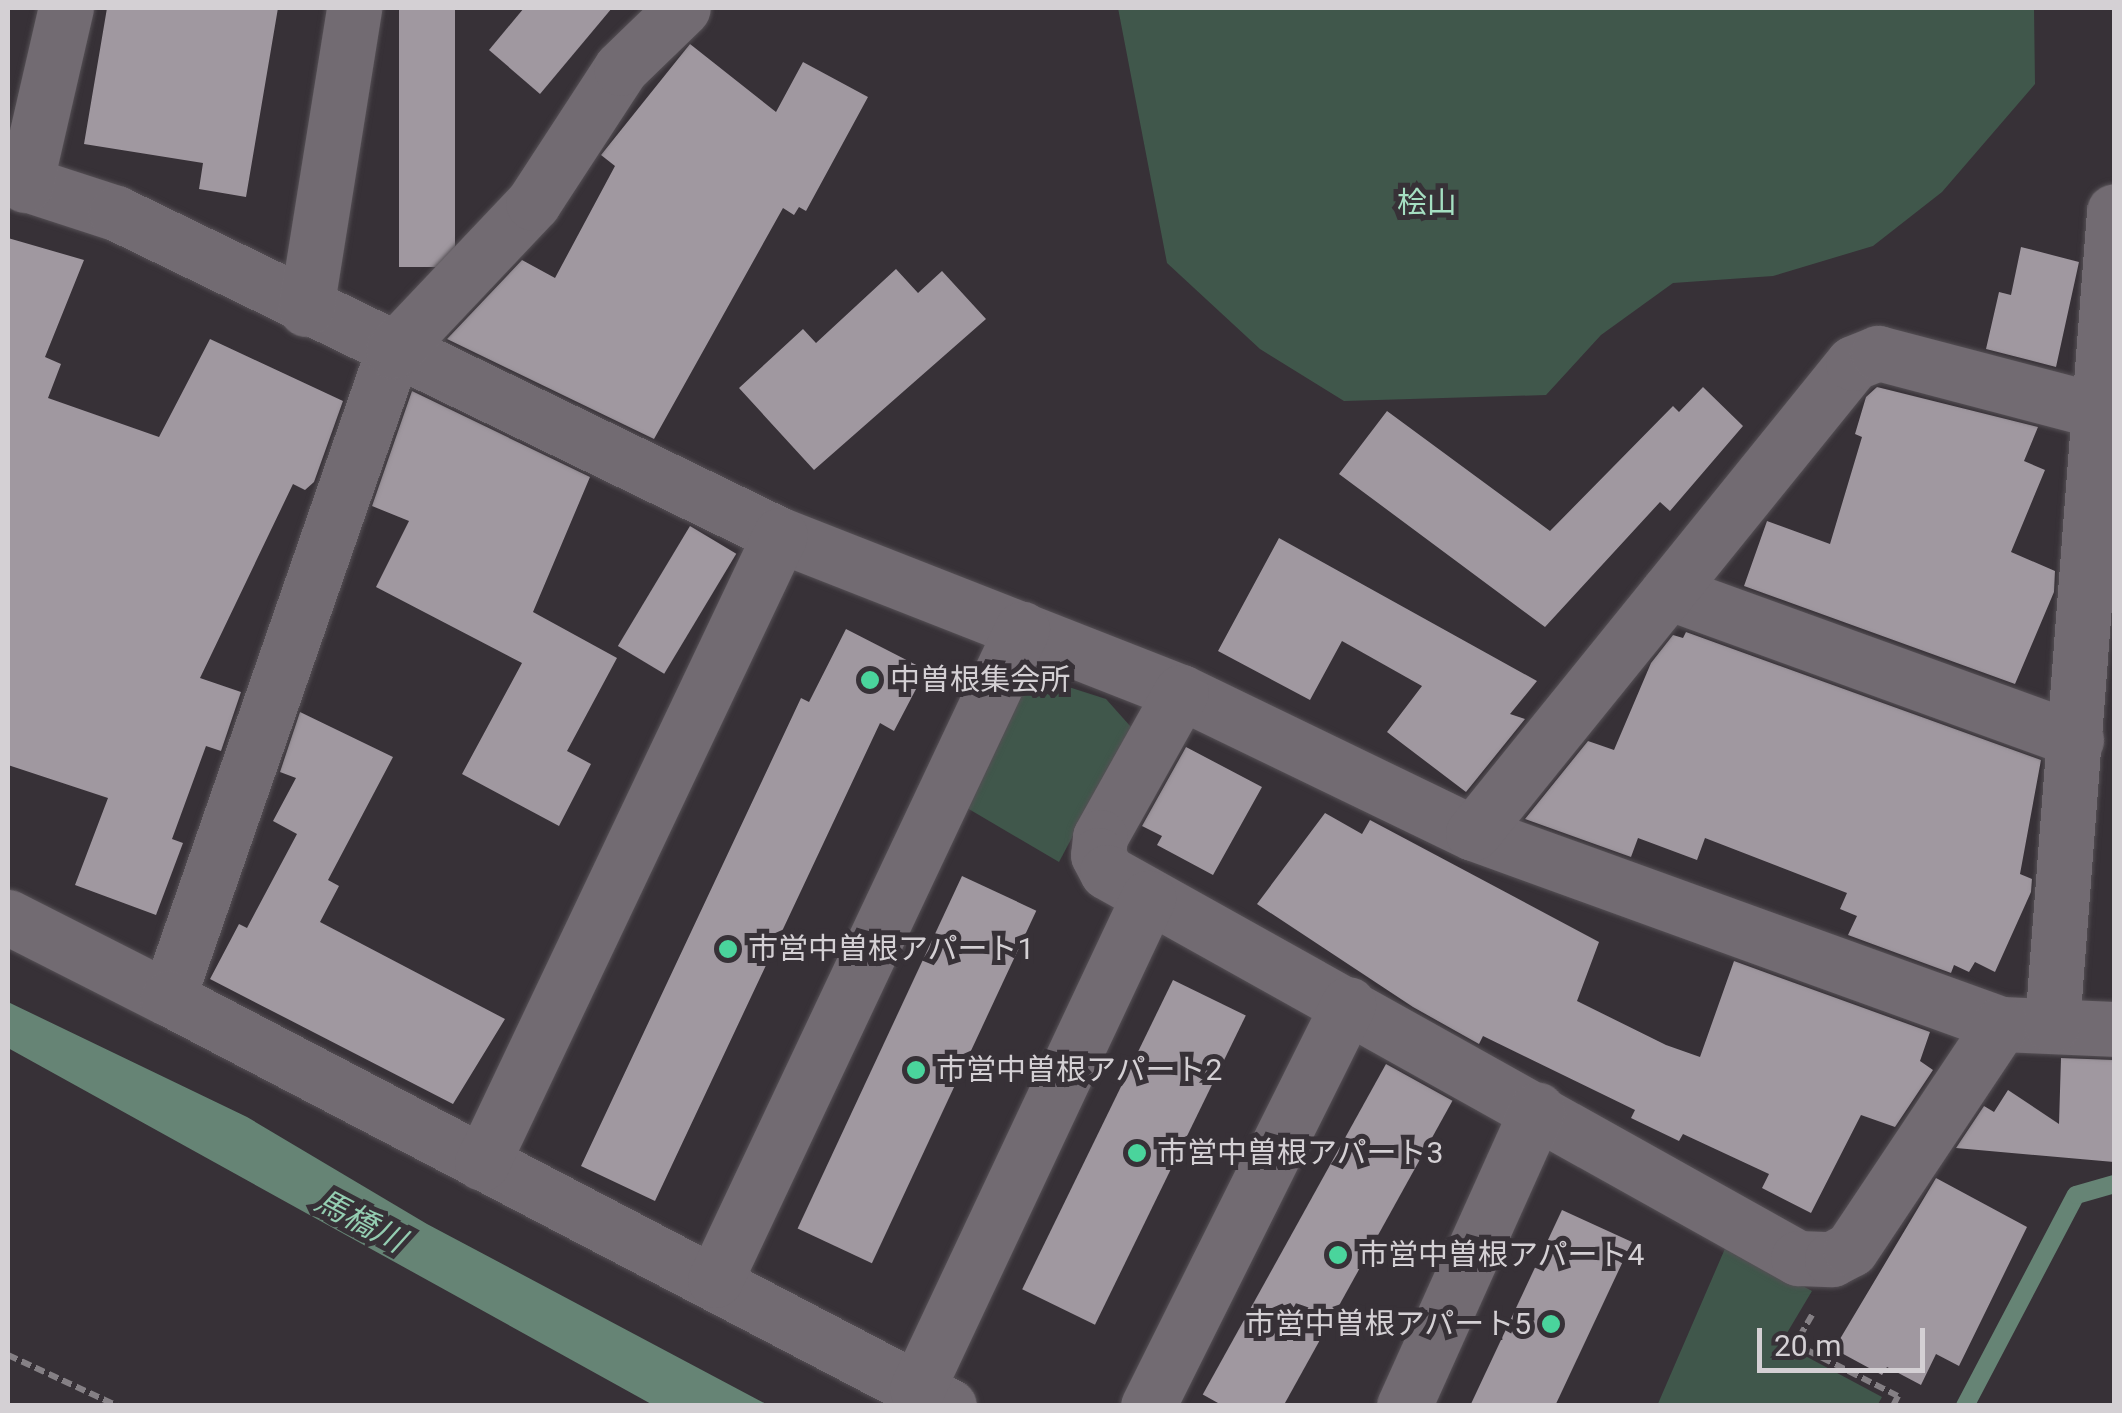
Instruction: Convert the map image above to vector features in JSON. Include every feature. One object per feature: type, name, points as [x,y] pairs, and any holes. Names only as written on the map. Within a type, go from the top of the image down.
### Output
[{"type":"street","points":[[66,8],[16,182],[116,212],[306,310],[780,535],[1181,692],[1473,833],[2027,1024],[2114,1029]]},
{"type":"street","points":[[306,310],[354,8]]},
{"type":"street","points":[[168,998],[392,351],[533,203],[621,68],[684,8]]},
{"type":"street","points":[[1181,692],[1100,837],[1098,855],[1107,872],[1798,1258],[1814,1262],[1851,1250],[2027,1024],[2076,740],[2105,491],[2103,412],[2114,211]]},
{"type":"street","points":[[1473,833],[1853,363],[1878,353],[2103,412]]},
{"type":"street","points":[[482,1162],[780,535]]},
{"type":"street","points":[[1668,592],[2076,740]]},
{"type":"street","points":[[715,1280],[1022,629]]},
{"type":"street","points":[[8,918],[715,1280],[933,1397],[1148,898]]},
{"type":"street","points":[[1148,1406],[1348,1004]]},
{"type":"street","points":[[1404,1406],[1537,1110]]},
{"type":"path","points":[[1851,1250],[1795,1344],[1898,1396],[1893,1406]]},
{"type":"path","points":[[8,1356],[118,1406]]},
{"type":"green space","name":"桧山","points":[[1118,8],[2034,8],[2035,84],[1942,192],[1873,246],[1773,276],[1673,283],[1601,335],[1546,395],[1344,401],[1260,349],[1167,263]]},
{"type":"green space","points":[[1050,681],[1106,699],[1131,727],[1059,862],[962,805],[1019,694]]},
{"type":"green space","points":[[1727,1244],[1812,1291],[1781,1343],[1882,1397],[1877,1406],[1657,1406]]},
{"type":"water","name":"馬橋川","points":[[8,1002],[247,1117],[427,1224],[768,1405],[653,1405],[8,1048]]},
{"type":"building","points":[[107,8],[278,8],[246,197],[199,189],[203,163],[84,144]]},
{"type":"building","points":[[399,8],[455,8],[455,267],[399,267]]},
{"type":"building","points":[[524,8],[612,8],[540,94],[489,50]]},
{"type":"building","points":[[690,44],[776,112],[803,62],[868,97],[806,211],[799,207],[794,215],[783,208],[654,439],[447,339],[522,260],[555,278],[615,166],[601,155]]},
{"type":"building","points":[[8,238],[84,260],[45,357],[61,364],[48,398],[159,437],[210,339],[343,401],[314,482],[305,490],[293,484],[200,678],[241,692],[221,751],[206,746],[172,839],[183,843],[156,915],[75,885],[108,798],[8,765]]},
{"type":"building","points":[[2021,247],[2079,262],[2056,367],[1986,349],[1999,292],[2011,295]]},
{"type":"building","points":[[896,269],[918,293],[942,271],[986,319],[814,470],[739,388],[803,329],[816,343]]},
{"type":"building","points":[[1703,387],[1743,426],[1670,511],[1660,502],[1545,627],[1339,474],[1387,411],[1550,531],[1673,406],[1679,412]]},
{"type":"building","points":[[1877,387],[2038,427],[2024,461],[2045,470],[2011,552],[2055,571],[2054,592],[2015,684],[1744,586],[1767,521],[1830,544],[1862,437],[1855,434],[1866,397]]},
{"type":"building","points":[[412,391],[590,477],[533,612],[617,658],[567,751],[591,764],[559,826],[462,774],[522,663],[376,587],[409,521],[372,506]]},
{"type":"building","points":[[690,526],[736,554],[664,674],[618,646]]},
{"type":"building","points":[[1279,538],[1537,681],[1510,714],[1525,719],[1466,792],[1387,732],[1422,686],[1342,641],[1310,700],[1218,651]]},
{"type":"building","name":"市営中曽根アパート1","points":[[846,629],[926,670],[894,731],[880,723],[655,1201],[581,1166],[801,698],[809,702]]},
{"type":"building","points":[[1686,632],[2041,760],[2020,874],[2032,879],[2031,892],[1995,972],[1975,962],[1969,972],[1954,965],[1951,973],[1848,935],[1857,916],[1840,909],[1847,893],[1705,838],[1697,860],[1638,838],[1631,857],[1525,819],[1588,741],[1614,750],[1651,663],[1673,635],[1683,638]]},
{"type":"building","points":[[300,712],[393,757],[328,880],[339,886],[320,922],[505,1019],[453,1104],[210,979],[239,924],[247,928],[297,834],[273,821],[296,778],[280,772]]},
{"type":"building","points":[[1186,747],[1262,787],[1213,875],[1157,845],[1162,836],[1142,826]]},
{"type":"building","points":[[1325,813],[1362,834],[1370,820],[1599,942],[1577,1001],[1666,1045],[1700,1057],[1734,961],[1930,1032],[1920,1061],[1933,1070],[1895,1127],[1861,1115],[1811,1213],[1762,1188],[1769,1174],[1683,1134],[1679,1141],[1631,1118],[1635,1110],[1483,1036],[1479,1044],[1413,1007],[1257,904]]},
{"type":"building","name":"市営中曽根アパート2","points":[[962,876],[1036,911],[872,1263],[798,1229]]},
{"type":"building","name":"市営中曽根アパート3","points":[[1173,980],[1246,1016],[1095,1325],[1022,1289]]},
{"type":"building","points":[[2061,1058],[2114,1060],[2114,1162],[1956,1148],[1984,1106],[1994,1112],[2008,1090],[2059,1124]]},
{"type":"building","name":"市営中曽根アパート4","points":[[1386,1064],[1452,1101],[1283,1406],[1223,1406],[1203,1395]]},
{"type":"building","points":[[1936,1178],[2027,1227],[1959,1366],[1936,1354],[1921,1385],[1887,1367],[1882,1375],[1834,1349]]},
{"type":"building","name":"市営中曽根アパート5","points":[[1562,1210],[1632,1242],[1555,1406],[1470,1406]]},
{"type":"waterway","points":[[1965,1406],[2076,1195],[2114,1184]]},
{"type":"place","name":"中曽根集会所","points":[[870,680]]},
{"type":"place","name":"市営中曽根アパート1","points":[[728,949]]},
{"type":"place","name":"市営中曽根アパート2","points":[[916,1070]]},
{"type":"place","name":"市営中曽根アパート3","points":[[1137,1153]]},
{"type":"place","name":"市営中曽根アパート4","points":[[1338,1255]]},
{"type":"place","name":"市営中曽根アパート5","points":[[1551,1324]]}]
